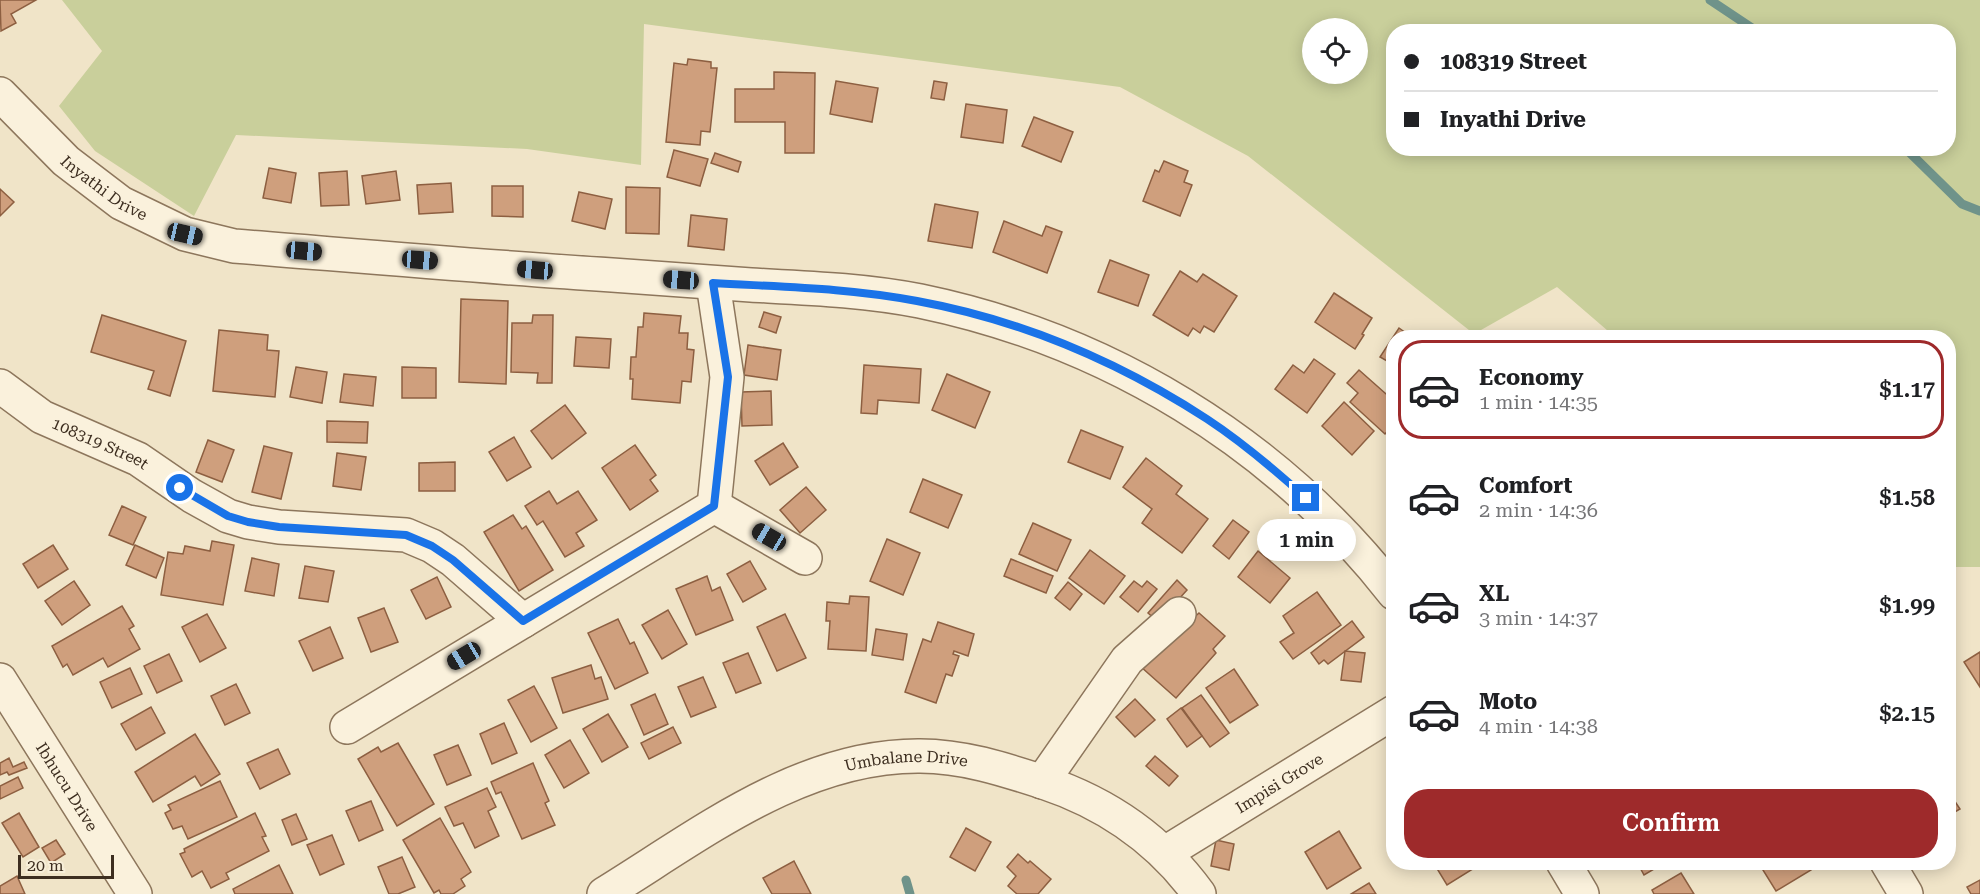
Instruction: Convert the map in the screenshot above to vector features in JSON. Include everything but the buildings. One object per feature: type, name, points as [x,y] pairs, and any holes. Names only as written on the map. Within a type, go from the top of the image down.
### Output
[{"type":"street","name":"Inyathi Drive","points":[[0,94],[66,161],[121,202],[185,234],[234,246],[713,283],[856,291],[918,301],[980,315],[1040,334],[1098,358],[1154,387],[1208,420],[1259,457],[1306,498],[1344,535],[1386,584]]},
{"type":"street","points":[[713,283],[728,377],[714,506]]},
{"type":"street","name":"108319 Street","points":[[0,386],[42,417],[138,459],[192,496],[228,516],[279,527],[406,535],[432,546],[453,560],[523,621]]},
{"type":"street","points":[[714,506],[805,558]]},
{"type":"street","points":[[347,727],[714,506]]},
{"type":"street","points":[[1042,782],[1127,660],[1179,614]]},
{"type":"street","name":"Ibhucu Drive","points":[[0,680],[135,894]]},
{"type":"street","name":"Impisi Grove","points":[[1165,853],[1386,717]]},
{"type":"street","name":"Umbalane Drive","points":[[604,894],[745,807],[791,784],[829,771],[871,761],[919,756],[963,760],[1006,770],[1093,803],[1135,828],[1165,853],[1199,894]]},
{"type":"street","points":[[1568,870],[1582,894]]},
{"type":"street","points":[[1892,870],[1906,894]]},
{"type":"green space","points":[[62,0],[1980,0],[1980,567],[1956,567],[1956,330],[1607,330],[1557,287],[1481,330],[1469,330],[1248,156],[1120,87],[644,24],[641,165],[527,149],[236,135],[194,216],[95,151],[59,106],[102,51]]},
{"type":"waterway","points":[[1710,0],[1746,24]]},
{"type":"waterway","points":[[1913,156],[1962,204],[1980,211]]},
{"type":"waterway","points":[[906,880],[910,894]]},
{"type":"route","points":[[180,488],[228,516],[248,522],[279,527],[406,535],[432,546],[453,560],[523,621],[714,506],[728,377],[713,283],[856,291],[918,301],[980,315],[1040,334],[1098,358],[1154,387],[1208,420],[1259,457],[1306,498]]}]
